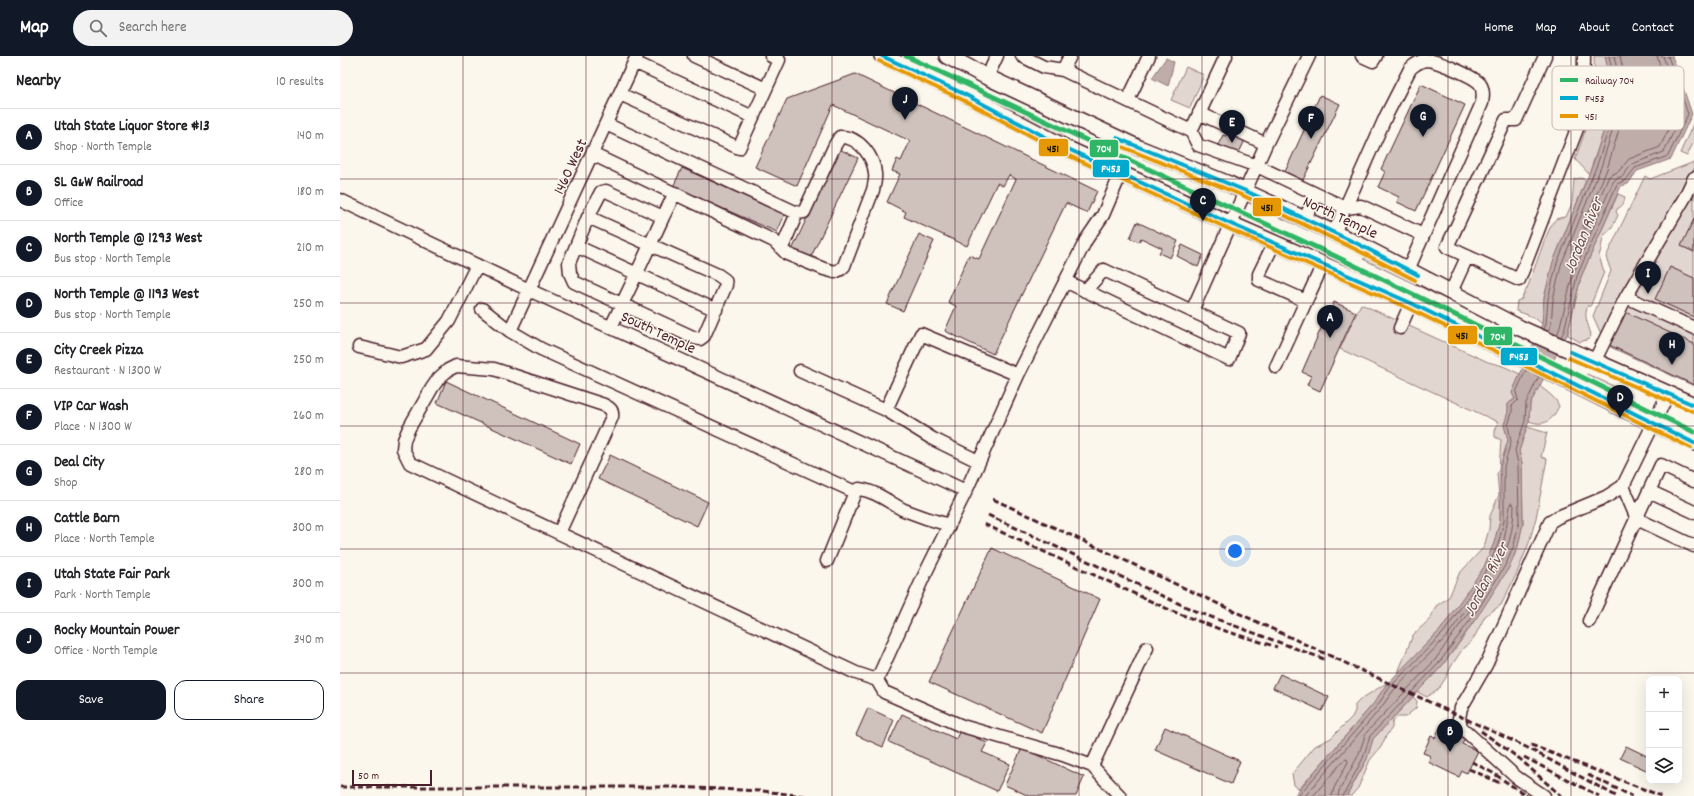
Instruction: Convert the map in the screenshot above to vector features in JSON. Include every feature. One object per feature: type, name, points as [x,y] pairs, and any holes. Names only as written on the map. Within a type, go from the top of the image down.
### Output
[{"type":"main road","points":[[882,56],[964,94],[1068,149],[1231,224],[1411,303],[1561,379],[1694,443]]},
{"type":"main road","name":"North Temple","points":[[947,56],[987,77],[1139,148],[1246,192],[1334,232],[1520,328],[1575,354],[1694,405]]},
{"type":"street","points":[[694,56],[766,89]]},
{"type":"street","points":[[620,94],[739,148],[779,60],[771,56]]},
{"type":"street","points":[[987,77],[997,56]]},
{"type":"street","points":[[1022,56],[1044,67],[1063,70],[1191,131],[1198,145],[1257,166],[1346,208],[1361,206],[1423,235]]},
{"type":"street","points":[[1063,70],[1070,56]]},
{"type":"street","points":[[1128,100],[1149,56]]},
{"type":"street","points":[[1191,131],[1226,56]]},
{"type":"street","points":[[1192,311],[1266,144],[1309,56]]},
{"type":"street","points":[[1362,56],[1375,59]]},
{"type":"street","points":[[1544,56],[1516,120],[1506,120],[1447,247],[1519,280],[1576,130]]},
{"type":"street","points":[[1584,56],[1584,66]]},
{"type":"street","points":[[636,59],[754,117]]},
{"type":"street","name":"1460 West","points":[[510,331],[636,59]]},
{"type":"street","points":[[1334,232],[1386,116],[1410,69],[1415,63],[1427,60],[1436,61],[1476,80],[1480,83],[1483,94],[1482,103],[1408,270]]},
{"type":"street","points":[[1199,113],[1266,144]]},
{"type":"street","points":[[592,154],[774,241],[787,254],[835,272],[841,270],[844,266],[875,178],[871,159],[856,141],[846,137],[840,137],[804,212],[797,213],[606,124]]},
{"type":"street","points":[[876,680],[948,525],[966,490],[1018,375],[1086,240],[1103,215],[1121,173]]},
{"type":"street","points":[[1594,362],[1626,297],[1689,199],[1694,178]]},
{"type":"street","points":[[588,217],[718,275],[725,280],[726,285],[716,310],[704,336],[700,339],[574,282],[570,273],[569,263],[588,217],[601,192],[606,190],[663,217]]},
{"type":"street","points":[[612,327],[675,194]]},
{"type":"street","points":[[1305,219],[1316,194]]},
{"type":"street","name":"South Temple","points":[[340,200],[529,290],[966,490]]},
{"type":"street","points":[[782,248],[797,213]]},
{"type":"street","points":[[1274,243],[1259,274],[1259,280],[1306,301]]},
{"type":"street","points":[[576,246],[716,310]]},
{"type":"street","points":[[1450,292],[1467,256]]},
{"type":"street","points":[[360,347],[401,357],[426,349],[449,321],[476,264]]},
{"type":"street","points":[[1276,367],[1323,264]]},
{"type":"street","points":[[1065,281],[1085,291],[1229,359],[1239,333],[1104,270],[1085,291]]},
{"type":"street","points":[[1626,297],[1694,328]]},
{"type":"street","points":[[1400,328],[1411,303]]},
{"type":"street","points":[[482,309],[510,331],[541,349],[855,492]]},
{"type":"street","points":[[886,410],[921,334],[1018,375]]},
{"type":"street","points":[[559,533],[613,412],[610,408],[604,405],[494,369],[456,366],[448,370],[439,378],[432,388],[416,414],[404,440],[403,449],[410,463],[856,673],[876,680],[884,692],[962,726],[1063,754],[1092,766],[1120,796]]},
{"type":"street","points":[[800,371],[886,410],[933,439],[978,461]]},
{"type":"street","points":[[1544,796],[1516,777],[1461,727],[1459,718],[1461,708],[1486,665],[1550,522],[1558,516],[1606,497],[1623,486],[1668,394]]},
{"type":"street","points":[[1589,621],[1661,465],[1694,481]]},
{"type":"street","points":[[1623,486],[1637,519],[1694,546]]},
{"type":"street","points":[[827,561],[855,492],[859,489],[864,489],[904,510],[948,525]]},
{"type":"street","points":[[1649,491],[1694,512]]},
{"type":"street","points":[[1092,766],[1147,648]]},
{"type":"shaded area","points":[[1594,56],[1605,56],[1607,66],[1594,66]]},
{"type":"shaded area","points":[[1186,67],[1204,75],[1190,108],[1171,100]]},
{"type":"shaded area","points":[[1000,104],[1063,133],[1061,136],[1055,135],[999,106]]},
{"type":"shaded area","points":[[1694,122],[1694,141],[1687,156],[1680,153]]},
{"type":"shaded area","points":[[1585,130],[1604,130],[1589,174],[1575,159]]},
{"type":"shaded area","points":[[1694,162],[1694,386],[1606,345],[1593,316],[1611,271],[1606,257],[1645,176],[1650,179]]},
{"type":"shaded area","points":[[1581,178],[1586,180],[1553,262],[1544,298],[1542,324],[1533,317],[1516,311],[1517,301],[1522,299],[1530,282],[1544,241],[1552,223],[1556,219],[1566,217],[1572,203],[1574,179]]},
{"type":"shaded area","points":[[1618,194],[1625,197],[1624,201],[1617,209],[1616,212],[1618,215],[1612,226],[1604,235],[1599,256],[1604,272],[1590,307],[1588,305],[1586,313],[1586,320],[1591,335],[1589,339],[1580,342],[1568,335],[1568,333],[1581,277]]},
{"type":"shaded area","points":[[1371,258],[1470,309],[1470,311],[1363,259]]},
{"type":"shaded area","points":[[1361,304],[1488,362],[1503,366],[1520,374],[1512,393],[1515,398],[1508,404],[1508,412],[1504,425],[1508,440],[1500,467],[1500,520],[1494,543],[1484,567],[1441,629],[1397,675],[1413,635],[1430,619],[1436,606],[1449,597],[1459,574],[1484,547],[1489,529],[1490,516],[1499,495],[1497,474],[1499,470],[1501,440],[1495,437],[1498,422],[1340,349]]},
{"type":"shaded area","points":[[1587,374],[1631,394],[1631,396],[1629,398],[1586,378]]},
{"type":"shaded area","points":[[1539,385],[1553,397],[1559,406],[1554,416],[1544,423],[1529,421],[1530,404]]},
{"type":"shaded area","points":[[1527,427],[1547,433],[1541,457],[1547,459],[1536,518],[1529,543],[1517,573],[1501,605],[1485,616],[1475,636],[1468,645],[1464,647],[1439,688],[1427,697],[1417,692],[1442,666],[1463,638],[1510,566],[1518,546],[1523,523],[1522,463],[1519,451]]},
{"type":"shaded area","points":[[1385,684],[1386,685],[1374,703],[1299,789],[1294,785],[1292,774],[1315,746],[1331,738],[1352,717],[1355,711],[1355,705],[1361,699]]},
{"type":"shaded area","points":[[1413,697],[1417,701],[1416,708],[1405,717],[1397,717],[1392,723],[1392,728],[1381,747],[1370,760],[1358,788],[1351,796],[1347,796],[1367,759],[1373,739]]},
{"type":"water","points":[[1605,56],[1672,56],[1675,66],[1607,66]]},
{"type":"water","points":[[1166,58],[1174,62],[1168,86],[1152,78]]},
{"type":"water","name":"Jordan River","points":[[1684,91],[1692,114],[1671,159],[1637,171],[1628,184],[1621,186],[1581,277],[1567,335],[1530,404],[1529,421],[1519,451],[1522,463],[1523,523],[1518,546],[1510,566],[1482,610],[1442,666],[1373,739],[1367,759],[1346,796],[1294,796],[1374,703],[1386,685],[1441,629],[1484,567],[1494,543],[1500,520],[1500,467],[1508,440],[1504,425],[1508,412],[1508,404],[1515,399],[1512,393],[1542,324],[1544,298],[1553,262],[1593,164],[1604,130],[1684,130]]},
{"type":"building","points":[[855,74],[1097,191],[1087,213],[1066,203],[993,354],[945,331],[956,306],[948,302],[969,255],[979,259],[1016,179],[1009,175],[1003,186],[997,183],[967,246],[904,217],[906,212],[887,202],[900,174],[892,171],[897,159],[901,161],[910,141],[833,105],[797,186],[755,167],[787,99]]},
{"type":"building","points":[[1421,84],[1465,105],[1416,211],[1397,202],[1399,197],[1378,187],[1385,172],[1381,169]]},
{"type":"building","points":[[1320,95],[1340,104],[1302,182],[1284,174]]},
{"type":"building","points":[[1229,130],[1246,138],[1237,157],[1217,147],[1223,135],[1226,136]]},
{"type":"building","points":[[839,149],[858,158],[810,259],[792,250]]},
{"type":"building","points":[[682,168],[785,214],[777,232],[673,187]]},
{"type":"building","points":[[1694,219],[1694,252],[1681,246]]},
{"type":"building","points":[[1137,222],[1178,241],[1170,258],[1159,253],[1162,248],[1141,238],[1139,242],[1130,238]]},
{"type":"building","points":[[919,234],[934,241],[903,311],[887,304]]},
{"type":"building","points":[[1182,245],[1203,255],[1198,267],[1177,256]]},
{"type":"building","points":[[1670,267],[1694,278],[1694,317],[1655,299]]},
{"type":"building","points":[[1334,302],[1356,312],[1320,391],[1307,385],[1311,376],[1302,372],[1322,326],[1318,324],[1326,308],[1331,310]]},
{"type":"building","points":[[1623,311],[1694,344],[1694,385],[1607,344]]},
{"type":"building","points":[[446,381],[580,444],[571,464],[437,403]]},
{"type":"building","points":[[610,455],[708,502],[697,526],[598,479]]},
{"type":"building","points":[[992,548],[1100,599],[1042,733],[929,682]]},
{"type":"building","points":[[1280,674],[1329,697],[1322,711],[1273,688]]},
{"type":"building","points":[[868,708],[894,720],[883,747],[856,735]]},
{"type":"building","points":[[902,714],[956,739],[960,730],[987,743],[982,752],[1010,764],[997,791],[889,742]]},
{"type":"building","points":[[1441,725],[1466,737],[1462,744],[1478,751],[1467,773],[1462,771],[1459,777],[1428,762],[1431,756],[1423,753],[1431,736],[1435,738]]},
{"type":"building","points":[[1165,727],[1240,761],[1231,784],[1155,750]]},
{"type":"building","points":[[1626,746],[1646,756],[1646,770],[1620,758]]},
{"type":"building","points":[[1022,748],[1084,777],[1076,796],[1029,796],[1005,785]]},
{"type":"railway","points":[[993,499],[1526,747],[1616,796]]},
{"type":"railway","points":[[988,515],[1195,611],[1324,659]]},
{"type":"railway","points":[[984,524],[1172,611],[1222,630],[1277,647]]},
{"type":"railway","points":[[1481,731],[1520,759],[1561,796]]},
{"type":"railway","points":[[1531,745],[1661,796]]},
{"type":"railway","points":[[1524,757],[1599,796]]},
{"type":"railway","points":[[1472,762],[1493,773],[1527,796]]},
{"type":"railway","points":[[1469,769],[1500,783]]},
{"type":"railway","points":[[1588,775],[1632,796]]},
{"type":"railway","points":[[340,787],[674,787],[762,791],[805,796]]},
{"type":"rail line","name":"704","points":[[906,56],[1337,257],[1694,432]]},
{"type":"transit line","name":"F453","points":[[882,56],[964,94],[1068,149],[1231,224],[1411,303],[1694,443]]},
{"type":"transit line","name":"451","points":[[879,61],[961,99],[1065,154],[1229,229],[1408,308],[1691,448]]},
{"type":"transit line","name":"F453","points":[[1117,138],[1246,191],[1360,245],[1418,275]]},
{"type":"transit line","name":"451","points":[[1115,144],[1244,196],[1357,250],[1415,280]]},
{"type":"transit line","name":"F453","points":[[1571,352],[1694,405]]},
{"type":"transit line","name":"451","points":[[1569,358],[1692,411]]},
{"type":"place","name":"Rocky Mountain Power","points":[[905,120]]},
{"type":"place","name":"Deal City","points":[[1423,137]]},
{"type":"place","name":"VIP Car Wash","points":[[1311,139]]},
{"type":"place","name":"City Creek Pizza","points":[[1232,143]]},
{"type":"place","name":"North Temple @ 1293 West","points":[[1203,221]]},
{"type":"place","name":"Utah State Fair Park","points":[[1648,294]]},
{"type":"place","name":"Utah State Liquor Store #13","points":[[1330,338]]},
{"type":"place","name":"Cattle Barn","points":[[1672,365]]},
{"type":"place","name":"North Temple @ 1193 West","points":[[1620,418]]},
{"type":"place","name":"SL G&W Railroad","points":[[1450,752]]}]
